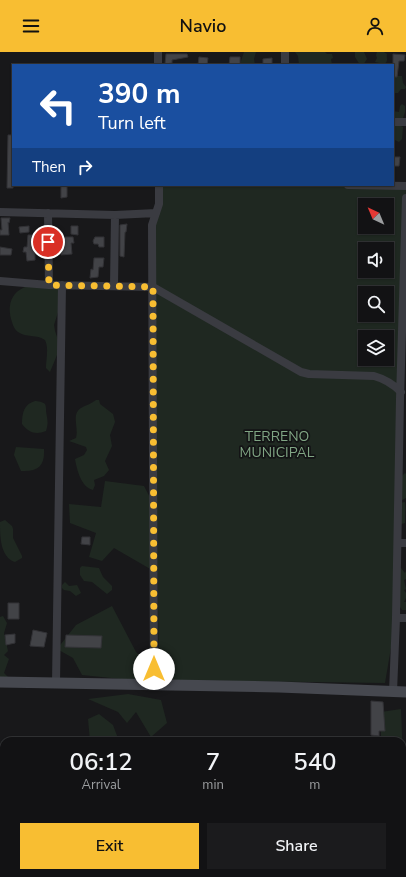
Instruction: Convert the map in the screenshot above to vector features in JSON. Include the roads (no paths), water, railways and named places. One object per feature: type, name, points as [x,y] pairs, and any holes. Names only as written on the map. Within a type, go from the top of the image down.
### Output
[{"type":"street","points":[[158,52],[158,64]]},
{"type":"street","points":[[285,52],[285,64]]},
{"type":"street","points":[[394,122],[406,122]]},
{"type":"street","points":[[154,685],[152,225],[159,204],[159,186]]},
{"type":"street","points":[[394,186],[406,186]]},
{"type":"street","points":[[393,692],[396,618],[402,543],[402,397],[406,198]]},
{"type":"street","points":[[0,212],[115,215],[156,213]]},
{"type":"street","points":[[48,213],[49,285]]},
{"type":"street","points":[[114,286],[115,215]]},
{"type":"street","points":[[0,281],[49,285],[153,287],[301,372],[309,374],[374,376],[384,378],[393,384],[402,397]]},
{"type":"street","points":[[56,683],[62,285]]},
{"type":"street","points":[[396,618],[406,618]]},
{"type":"street","points":[[0,682],[279,687],[406,692]]},
{"type":"park label","name":"TERRENO MUNICIPAL","points":[[277,444]]}]
